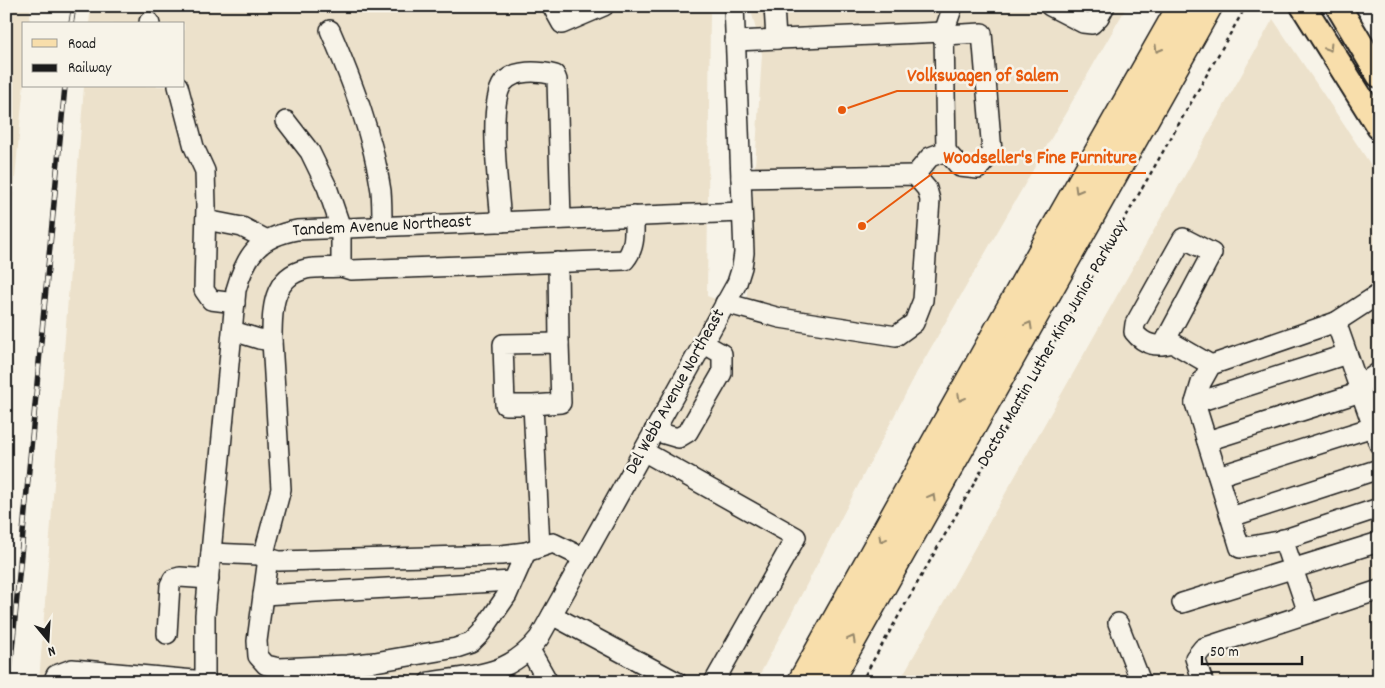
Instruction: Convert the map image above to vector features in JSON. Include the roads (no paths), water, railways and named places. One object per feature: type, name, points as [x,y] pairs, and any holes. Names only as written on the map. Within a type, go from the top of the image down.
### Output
[{"type":"highway","points":[[802,682],[1182,6]]},
{"type":"highway","name":"Doctor Martin Luther King Junior Parkway","points":[[828,682],[1208,6]]},
{"type":"highway","points":[[1080,233],[1137,151],[1222,6]]},
{"type":"main road","points":[[1303,6],[1379,127]]},
{"type":"main road","points":[[1338,6],[1379,75]]},
{"type":"street","points":[[552,6],[562,24],[604,6]]},
{"type":"street","name":"Del Webb Avenue Northeast","points":[[429,682],[482,678],[488,672],[505,666],[530,650],[552,615],[737,283],[744,252],[734,6]]},
{"type":"street","points":[[774,6],[776,39]]},
{"type":"street","points":[[735,41],[776,39],[944,34],[982,33],[992,152],[978,169],[960,167],[946,151],[944,34],[953,6]]},
{"type":"street","points":[[1050,6],[1083,23],[1092,24],[1105,6]]},
{"type":"street","points":[[330,30],[359,102],[369,138],[381,193],[382,226]]},
{"type":"street","points":[[501,222],[495,147],[498,94],[510,77],[529,72],[555,74],[558,80],[561,219]]},
{"type":"street","points":[[179,88],[194,147],[205,171],[204,290],[211,300],[235,303]]},
{"type":"street","points":[[286,120],[310,152],[327,187],[341,228],[341,267]]},
{"type":"street","points":[[741,178],[915,175],[930,157],[946,151]]},
{"type":"street","points":[[725,303],[780,318],[896,336],[914,324],[923,300],[930,200],[927,189],[915,175]]},
{"type":"street","name":"Tandem Avenue Northeast","points":[[205,682],[205,615],[236,290],[248,257],[259,246],[284,232],[297,230],[742,212]]},
{"type":"street","points":[[534,405],[533,550],[512,581],[502,603],[481,633],[471,643],[456,648],[375,662],[279,668],[266,665],[258,656],[257,641],[263,595],[265,557],[281,489],[272,320],[275,296],[287,277],[305,269],[341,267],[351,270],[625,260],[631,253],[634,216]]},
{"type":"street","points":[[206,220],[242,227],[267,240]]},
{"type":"street","points":[[1163,345],[1212,253],[1183,238],[1134,324],[1134,332],[1140,340],[1154,345],[1163,345],[1173,343],[1210,365]]},
{"type":"street","points":[[558,262],[561,404],[505,406],[503,344],[559,343]]},
{"type":"street","points":[[1379,294],[1336,322],[1210,365],[1200,383],[1194,403],[1240,548],[1283,539],[1379,508]]},
{"type":"street","points":[[1218,476],[1376,435],[1336,322]]},
{"type":"street","points":[[232,331],[272,341]]},
{"type":"street","points":[[654,431],[678,438],[688,432],[722,373],[722,354],[703,343]]},
{"type":"street","points":[[1194,403],[1347,354]]},
{"type":"street","points":[[1207,441],[1360,389],[1379,372]]},
{"type":"street","points":[[643,451],[796,537],[714,682]]},
{"type":"street","points":[[1231,517],[1379,469]]},
{"type":"street","points":[[1283,539],[1308,613]]},
{"type":"street","points":[[1182,603],[1379,542]]},
{"type":"street","points":[[211,553],[265,557],[279,561],[501,555],[533,550],[553,543],[584,558]]},
{"type":"street","points":[[421,557],[422,586]]},
{"type":"street","points":[[167,634],[170,584],[173,579],[180,577],[209,579]]},
{"type":"street","points":[[263,595],[512,581]]},
{"type":"street","points":[[1203,682],[1196,658],[1203,648],[1379,590]]},
{"type":"street","points":[[552,615],[677,682]]},
{"type":"street","points":[[1118,623],[1141,682]]},
{"type":"street","points":[[530,650],[548,682]]},
{"type":"street","points":[[53,682],[56,675],[72,669],[205,682]]},
{"type":"railway","points":[[71,22],[74,6]]},
{"type":"railway","points":[[9,682],[65,88]]},
{"type":"place","name":"Volkswagen of Salem","points":[[842,110]]},
{"type":"place","name":"Woodseller's Fine Furniture","points":[[862,226]]}]
